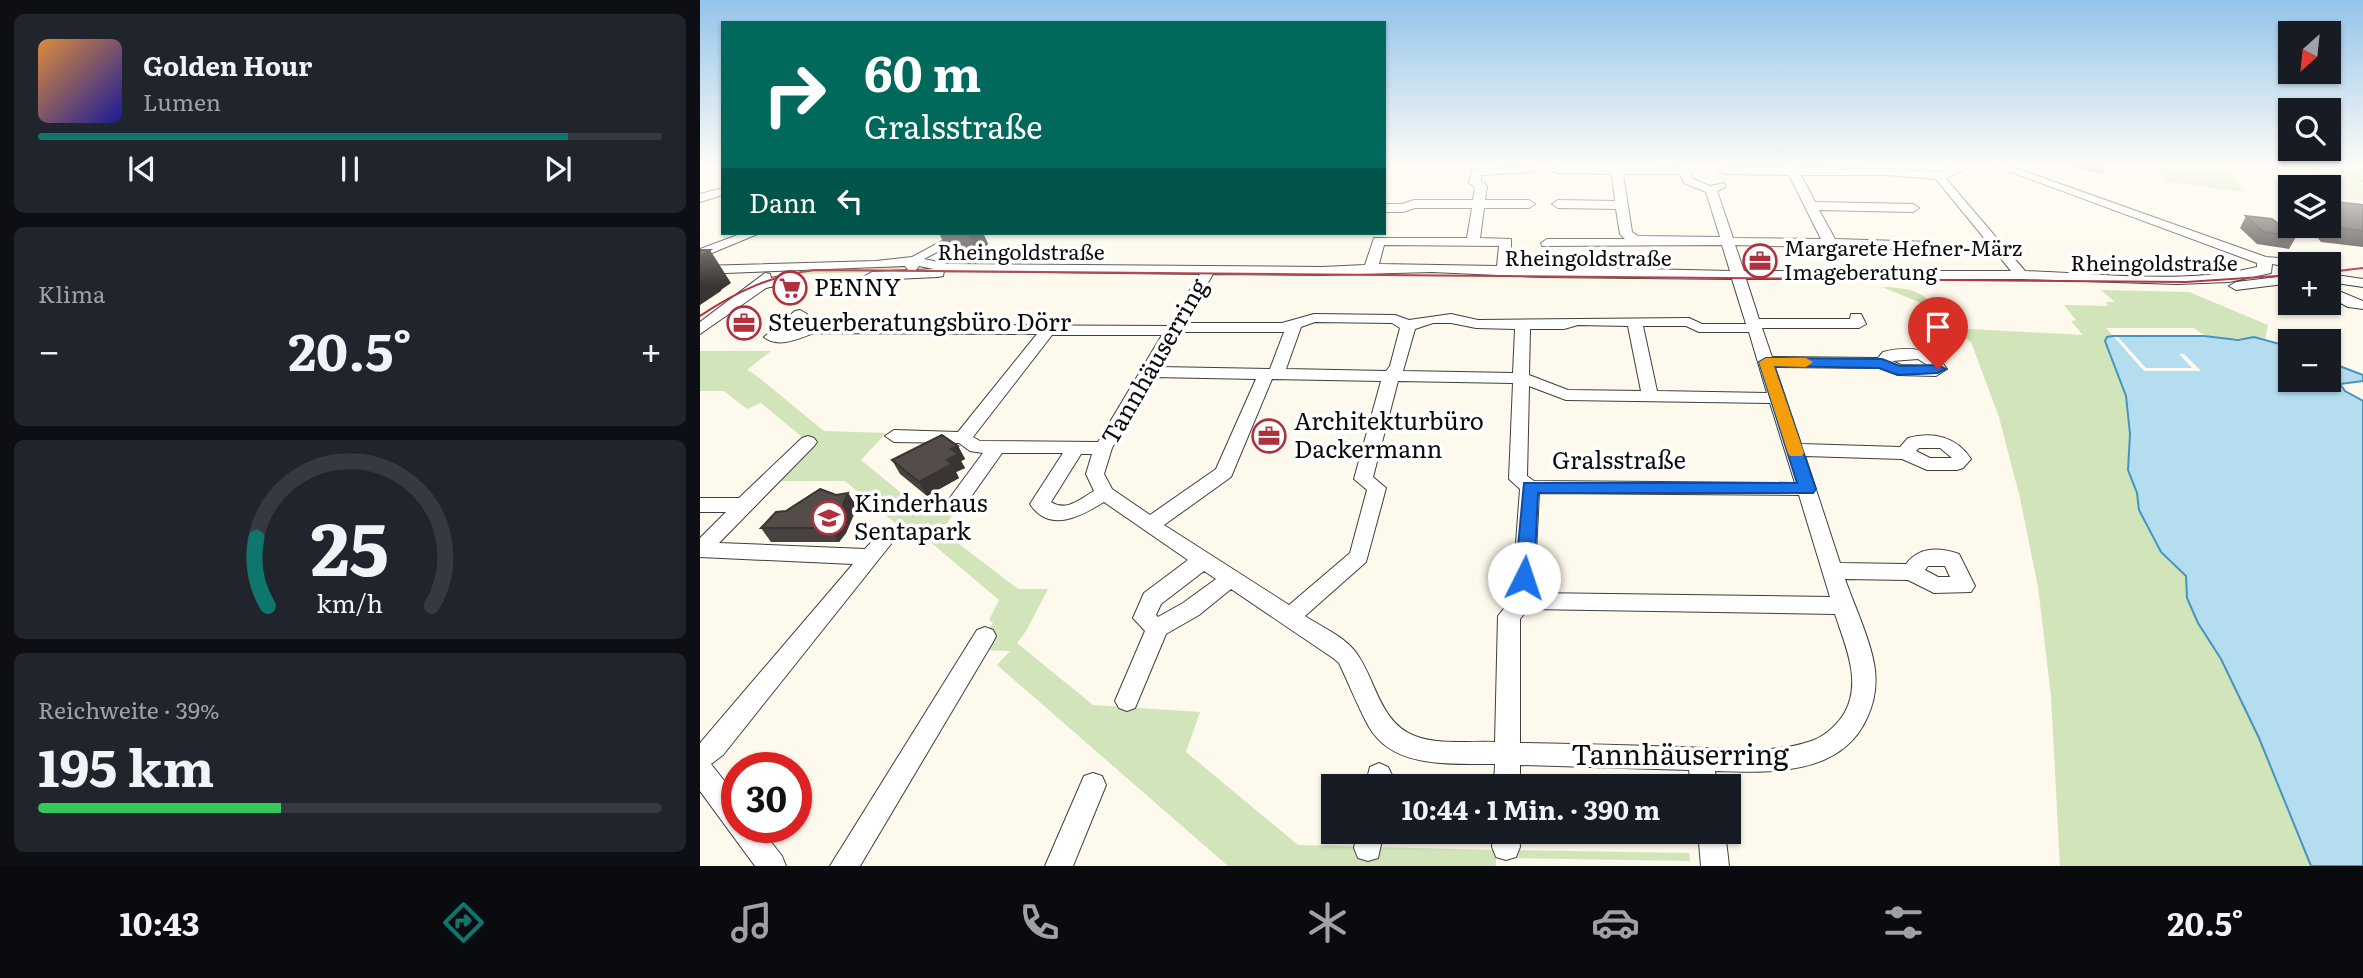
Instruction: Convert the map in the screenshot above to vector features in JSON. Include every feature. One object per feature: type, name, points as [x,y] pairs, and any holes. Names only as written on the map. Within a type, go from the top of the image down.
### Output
[{"type":"street","points":[[1386,208],[1410,205]]},
{"type":"street","points":[[1473,241],[1479,205]]},
{"type":"street","points":[[1622,205],[1626,234],[1635,240]]},
{"type":"street","name":"Tannhäuserring","points":[[1206,273],[1103,448],[1096,474],[1105,493],[1347,657],[1380,722],[1399,740],[1423,750],[1505,754],[1786,758],[1803,755],[1833,742],[1847,729],[1861,707],[1865,682],[1860,653],[1716,205]]},
{"type":"street","points":[[1963,205],[2021,275]]},
{"type":"street","points":[[2107,205],[2265,265]]},
{"type":"street","points":[[1830,243],[1812,206],[1913,208]]},
{"type":"street","points":[[700,254],[749,235]]},
{"type":"street","points":[[914,261],[963,235]]},
{"type":"street","points":[[1547,243],[1623,243],[1635,240],[1930,246]]},
{"type":"street","points":[[1371,267],[1379,241],[1473,241],[1506,242],[1504,269]]},
{"type":"street","name":"Rheingoldstraße","points":[[888,275],[910,268],[914,261]]},
{"type":"street","name":"Rheingoldstraße","points":[[761,278],[820,265],[876,265],[914,261],[948,268],[1206,273],[1322,271],[1371,267],[2197,287],[2278,282]]},
{"type":"street","name":"Rheingoldstraße","points":[[700,270],[761,278],[966,273],[1206,273],[1739,277],[2021,275],[2194,279],[2229,278],[2278,261]]},
{"type":"street","name":"Rheingoldstraße","points":[[795,277],[799,272],[820,265]]},
{"type":"street","name":"Rheingoldstraße","points":[[2265,265],[2278,274]]},
{"type":"street","points":[[700,330],[761,278]]},
{"type":"street","points":[[2341,280],[2363,283]]},
{"type":"street","points":[[2341,297],[2360,306]]},
{"type":"street","points":[[800,314],[772,337],[790,337],[812,328],[1048,330],[1283,327],[1314,318],[1395,319],[1408,326]]},
{"type":"street","points":[[1408,326],[1423,319],[1564,325],[1577,321],[1689,322],[1699,328],[1859,324],[1856,317]]},
{"type":"street","points":[[1635,323],[1650,396]]},
{"type":"street","points":[[1150,525],[1224,473],[1295,324]]},
{"type":"street","points":[[1523,324],[1518,479],[1530,487]]},
{"type":"street","points":[[1290,617],[1359,557],[1377,488],[1363,479],[1391,375],[1398,367],[1408,326]]},
{"type":"street","points":[[963,438],[1048,330]]},
{"type":"street","points":[[1766,362],[1882,363]]},
{"type":"street","points":[[1148,372],[1522,377],[1566,395],[1778,398]]},
{"type":"street","points":[[894,436],[963,438],[976,447],[1103,448]]},
{"type":"street","points":[[700,550],[808,442]]},
{"type":"street","points":[[956,503],[997,447]]},
{"type":"street","name":"Tannhäuserring","points":[[1075,448],[1040,504],[1055,514],[1071,513],[1105,493]]},
{"type":"street","points":[[1796,450],[1905,453]]},
{"type":"street","name":"Gralsstraße","points":[[1523,601],[1530,487],[1807,489]]},
{"type":"street","points":[[700,505],[744,505]]},
{"type":"street","points":[[700,550],[876,550],[714,747],[702,772],[721,798]]},
{"type":"street","points":[[1157,628],[1144,618],[1152,599],[1203,560]]},
{"type":"street","points":[[1834,571],[1912,572]]},
{"type":"street","points":[[1127,701],[1157,628],[1191,609],[1231,578]]},
{"type":"street","points":[[1506,774],[1509,616],[1523,601],[1845,606]]},
{"type":"street","points":[[844,866],[985,636]]},
{"type":"street","points":[[1701,758],[1703,774]]},
{"type":"street","points":[[1059,866],[1093,785]]},
{"type":"street","points":[[754,843],[772,866]]},
{"type":"street","points":[[1712,844],[1715,866]]},
{"type":"green space","points":[[900,263],[908,266],[889,272],[800,274],[813,269],[864,269]]},
{"type":"green space","points":[[1882,287],[1902,288],[1924,296],[1942,317],[1927,316],[1919,302]]},
{"type":"green space","points":[[2101,290],[2189,292],[2268,325],[2265,339],[2219,339],[2202,334],[2194,328],[2106,328],[2113,336],[2107,337],[2110,357],[2120,374],[2126,396],[2130,434],[2128,470],[2137,493],[2139,510],[2161,552],[2186,576],[2187,598],[2198,623],[2221,659],[2259,738],[2311,866],[2060,866],[2051,696],[2038,587],[2020,498],[1999,417],[1971,342],[1951,328],[2083,335],[2071,321],[2076,320],[2064,305],[2108,306],[2106,302],[2115,302]]},
{"type":"green space","points":[[700,351],[771,351],[747,370],[824,431],[886,433],[861,460],[915,504],[959,504],[942,531],[1018,589],[1048,589],[1017,643],[1093,705],[1200,712],[1186,752],[1298,845],[1496,850],[1496,866],[1228,866],[997,665],[1010,651],[976,650],[993,623],[989,620],[999,600],[928,540],[898,539],[890,532],[896,524],[845,481],[770,481],[808,442],[761,403],[747,409],[724,391],[700,391]]},
{"type":"green space","points":[[1513,850],[1689,853],[1690,861],[1513,858]]},
{"type":"water","points":[[2204,336],[2238,340],[2254,337],[2278,343],[2278,392],[2341,392],[2341,385],[2345,391],[2363,401],[2363,866],[2311,866],[2259,738],[2221,659],[2198,623],[2187,598],[2186,576],[2161,552],[2139,510],[2137,493],[2128,470],[2130,434],[2126,396],[2105,341],[2107,337]]},
{"type":"water","points":[[2341,367],[2363,375],[2363,381],[2341,384]]},
{"type":"pier","points":[[2114,337],[2118,337],[2146,368],[2192,368],[2179,354],[2184,354],[2201,371],[2144,371]]},
{"type":"building","points":[[2341,205],[2363,205],[2363,231],[2341,228]]},
{"type":"building","points":[[2246,216],[2272,219],[2278,224],[2278,234],[2263,232]]},
{"type":"building","points":[[700,250],[710,250],[700,257]]},
{"type":"building","points":[[942,435],[958,446],[951,449],[958,454],[947,460],[952,464],[919,482],[892,460]]},
{"type":"building","points":[[820,489],[836,495],[848,493],[836,520],[829,528],[761,528],[776,512],[786,511]]},
{"type":"tram line","points":[[2341,271],[2363,268]]},
{"type":"tram line","points":[[700,316],[727,299],[769,280],[815,270],[2186,282],[2278,276]]},
{"type":"slow traffic","points":[[1796,453],[1766,362],[1806,362]]},
{"type":"place","name":"Margarete Hefner-März Imageberatung","points":[[1760,261]]},
{"type":"place","name":"PENNY","points":[[790,288]]},
{"type":"place","name":"Steuerberatungsbüro Dörr","points":[[744,323]]},
{"type":"place","name":"Architekturbüro Dackermann","points":[[1269,436]]},
{"type":"place","name":"Kinderhaus Sentapark","points":[[829,518]]},
{"type":"route","points":[[1524,578],[1530,487],[1807,489],[1766,362],[1882,363],[1898,370],[1938,369]]}]
